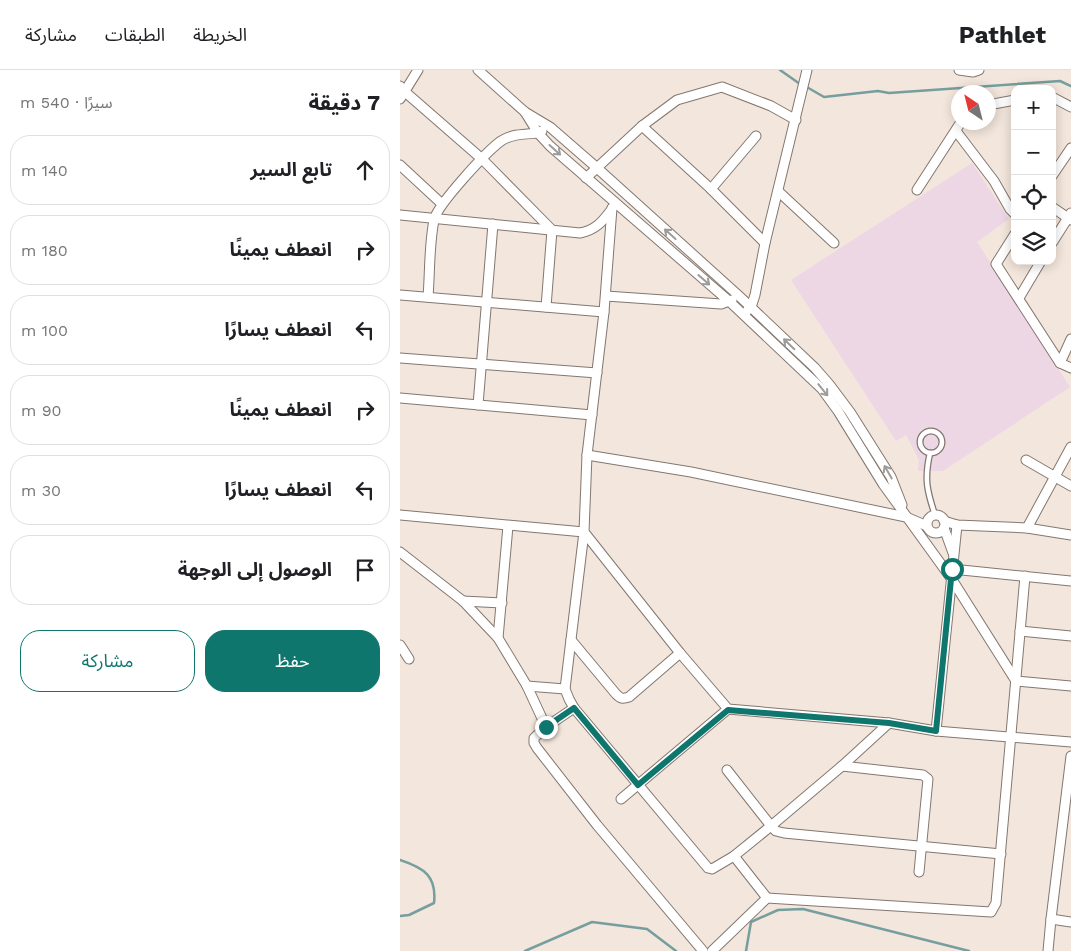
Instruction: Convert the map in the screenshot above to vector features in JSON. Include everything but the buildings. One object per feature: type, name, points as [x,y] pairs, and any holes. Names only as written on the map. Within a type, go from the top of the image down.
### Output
[{"type":"street","points":[[418,70],[401,92],[482,159],[552,230],[546,307]]},
{"type":"street","points":[[478,70],[525,112],[550,127],[596,167],[750,306],[815,368],[850,412],[891,477],[906,517]]},
{"type":"street","points":[[959,70],[973,72],[978,70]]},
{"type":"street","points":[[743,314],[750,306],[754,294],[806,74]]},
{"type":"street","points":[[586,178],[642,126],[677,100],[722,87],[771,106],[796,120]]},
{"type":"street","points":[[1056,99],[1069,104],[1071,107]]},
{"type":"street","points":[[996,104],[1011,101]]},
{"type":"street","points":[[525,112],[538,133],[550,146],[614,206],[730,302],[822,389],[838,411],[883,484],[951,578],[1016,681]]},
{"type":"street","points":[[642,126],[712,189],[765,243]]},
{"type":"street","points":[[428,297],[434,218],[442,204],[501,140],[524,134],[538,133],[550,127]]},
{"type":"street","points":[[917,190],[956,131],[994,181],[1011,210]]},
{"type":"street","points":[[712,189],[756,136]]},
{"type":"street","points":[[1053,175],[1071,148]]},
{"type":"street","points":[[400,165],[442,204]]},
{"type":"street","points":[[778,191],[834,243]]},
{"type":"street","points":[[400,215],[580,233],[588,232],[600,224],[625,193]]},
{"type":"street","points":[[614,206],[606,296],[587,455],[584,532],[565,689],[568,700],[704,866],[712,870],[734,856],[771,826],[889,723]]},
{"type":"street","points":[[1056,209],[1070,217],[1056,237]]},
{"type":"street","points":[[478,405],[493,224]]},
{"type":"street","points":[[1011,240],[996,264],[1060,363],[1071,368]]},
{"type":"street","points":[[1019,298],[1039,265]]},
{"type":"street","points":[[400,295],[604,312]]},
{"type":"street","points":[[606,296],[721,304],[730,302],[738,295]]},
{"type":"street","points":[[1060,363],[1071,339]]},
{"type":"street","points":[[400,358],[597,373]]},
{"type":"street","points":[[400,398],[592,415]]},
{"type":"street","points":[[1027,528],[1071,447]]},
{"type":"street","points":[[587,455],[691,472],[906,517],[935,534],[942,531],[944,524]]},
{"type":"street","points":[[1026,460],[1071,486]]},
{"type":"street","points":[[400,515],[584,532],[728,710]]},
{"type":"street","points":[[934,556],[927,528],[928,519],[935,515],[942,518],[954,556]]},
{"type":"street","points":[[944,524],[1027,528],[1071,535]]},
{"type":"street","points":[[936,731],[957,525]]},
{"type":"street","points":[[498,638],[508,526]]},
{"type":"street","points":[[400,552],[463,601],[498,638],[527,686],[546,727]]},
{"type":"street","points":[[952,569],[1071,581]]},
{"type":"street","points":[[712,951],[767,898],[991,912],[996,903],[1001,854],[1025,576]]},
{"type":"street","points":[[463,601],[502,604]]},
{"type":"street","points":[[1020,631],[1071,636]]},
{"type":"street","points":[[571,640],[616,694],[624,699],[629,697],[680,653]]},
{"type":"street","points":[[400,645],[409,659]]},
{"type":"street","points":[[1016,681],[1071,686]]},
{"type":"street","points":[[527,686],[565,689]]},
{"type":"street","points":[[574,708],[546,727],[534,738],[534,743],[597,825],[703,951]]},
{"type":"street","points":[[621,799],[728,710],[889,723],[936,731],[1071,742]]},
{"type":"street","points":[[1048,951],[1071,756]]},
{"type":"street","points":[[842,766],[923,776],[928,779],[919,872]]},
{"type":"street","points":[[727,770],[771,826],[776,831],[784,834],[1001,854]]},
{"type":"street","points":[[734,856],[767,898]]},
{"type":"street","points":[[1051,919],[1071,922]]},
{"type":"lane","points":[[933,430],[939,433],[943,444],[936,452],[930,453],[924,451],[920,440],[927,431],[933,430]]},
{"type":"lane","points":[[930,453],[926,476],[928,497],[935,515]]},
{"type":"shaded area","points":[[972,163],[1009,219],[977,242],[1070,387],[943,471],[918,471],[919,460],[906,435],[896,441],[791,280]]},
{"type":"waterway","points":[[780,70],[800,84]]},
{"type":"waterway","points":[[805,86],[824,97],[878,91],[889,93],[1060,81],[1071,86]]},
{"type":"waterway","points":[[400,860],[416,866],[427,874],[431,880],[434,894],[434,903],[409,915],[400,916]]},
{"type":"waterway","points":[[746,951],[751,922],[778,910],[803,909],[969,951]]},
{"type":"waterway","points":[[525,951],[592,922],[647,929],[676,951]]},
{"type":"route","points":[[546,727],[574,708],[638,785],[728,710],[889,723],[936,731],[952,569]]}]
